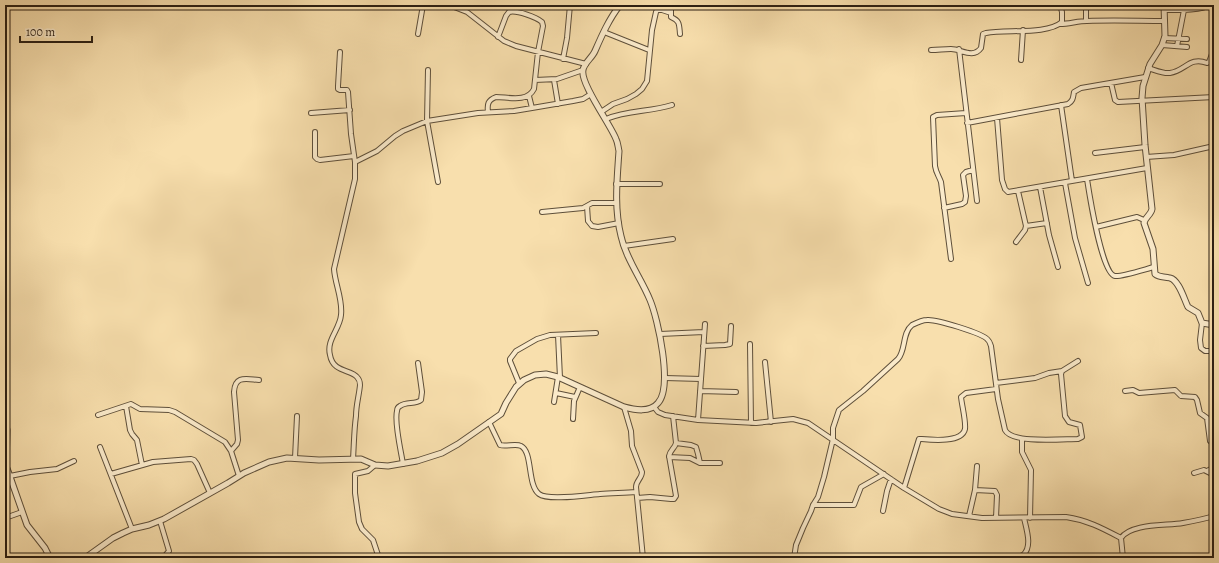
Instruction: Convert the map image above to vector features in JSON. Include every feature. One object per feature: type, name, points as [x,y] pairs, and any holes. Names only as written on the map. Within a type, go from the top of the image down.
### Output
[{"type":"street","points":[[418,34],[423,5]]},
{"type":"street","points":[[449,5],[467,12],[504,41],[516,46],[586,64]]},
{"type":"street","points":[[563,59],[567,38],[570,5]]},
{"type":"street","points":[[85,558],[113,538],[132,529],[160,521],[258,466],[279,459],[353,459],[365,460],[375,465],[388,466],[403,464],[442,453],[458,444],[501,414],[506,403],[520,383],[534,375],[546,374],[559,377],[624,408],[641,410],[654,407],[661,400],[665,386],[665,378],[660,334],[650,299],[624,246],[618,223],[616,184],[619,151],[616,140],[606,119],[591,94],[583,70],[594,52],[611,17],[620,5]]},
{"type":"street","points":[[669,5],[671,8],[671,17],[677,20],[680,34]]},
{"type":"street","points":[[1026,7],[1041,5]]},
{"type":"street","points":[[1059,24],[1062,22],[1063,18],[1060,5]]},
{"type":"street","points":[[1086,5],[1086,21]]},
{"type":"street","points":[[1209,5],[1206,7],[1184,10],[1164,8],[1164,38],[1162,45],[1148,68],[1143,86],[1142,101],[1145,147],[1152,209],[1151,213],[1144,220],[1144,226],[1153,249],[1155,274],[1157,276],[1169,277],[1174,280],[1188,307],[1198,313],[1202,323],[1200,340],[1201,348],[1214,351]]},
{"type":"street","points":[[601,112],[613,104],[633,96],[642,89],[648,78],[649,50],[656,12],[657,10],[662,10],[671,13]]},
{"type":"street","points":[[1177,46],[1184,10]]},
{"type":"street","points":[[488,112],[488,103],[492,98],[525,98],[534,90],[538,52],[543,26],[541,21],[538,19],[515,12],[509,12],[498,37]]},
{"type":"street","points":[[931,50],[959,49],[970,53],[979,51],[982,44],[982,36],[986,32],[1040,30],[1059,24],[1086,21],[1165,21]]},
{"type":"street","points":[[1021,60],[1023,30]]},
{"type":"street","points":[[604,32],[649,50]]},
{"type":"street","points":[[1164,38],[1187,39]]},
{"type":"street","points":[[1162,45],[1187,47]]},
{"type":"street","points":[[959,49],[977,201]]},
{"type":"street","points":[[340,52],[338,89],[347,90],[348,92],[355,162],[355,178],[334,269],[341,303],[341,318],[329,347],[330,357],[333,363],[340,369],[356,375],[359,378],[360,383],[353,459]]},
{"type":"street","points":[[1148,68],[1162,72],[1171,72],[1196,60],[1209,62],[1212,54],[1214,53]]},
{"type":"street","points":[[428,70],[427,121],[438,182]]},
{"type":"street","points":[[535,80],[554,80],[583,70]]},
{"type":"street","points":[[967,123],[1068,104],[1071,102],[1074,92],[1081,88],[1145,77]]},
{"type":"street","points":[[554,80],[558,104]]},
{"type":"street","points":[[1111,83],[1116,101],[1214,98]]},
{"type":"street","points":[[355,162],[376,152],[403,131],[427,121],[478,113],[532,108],[573,102],[583,99],[591,94]]},
{"type":"street","points":[[529,96],[532,108]]},
{"type":"street","points":[[606,119],[625,113],[658,109],[672,105]]},
{"type":"street","points":[[1060,105],[1072,181]]},
{"type":"street","points":[[311,113],[350,110]]},
{"type":"street","points":[[951,259],[941,182],[936,173],[935,166],[933,117],[937,115],[966,113]]},
{"type":"street","points":[[997,118],[1002,180],[1005,189],[1008,192],[1147,168]]},
{"type":"street","points":[[315,132],[317,159],[320,160],[354,156]]},
{"type":"street","points":[[1146,157],[1174,155],[1214,146]]},
{"type":"street","points":[[1095,153],[1145,147]]},
{"type":"street","points":[[944,208],[965,202],[966,196],[963,175],[966,172],[973,170]]},
{"type":"street","points":[[1087,179],[1096,227],[1104,258],[1112,275],[1123,275],[1154,267]]},
{"type":"street","points":[[1065,183],[1075,238],[1088,283]]},
{"type":"street","points":[[616,184],[660,184]]},
{"type":"street","points":[[1040,187],[1058,267]]},
{"type":"street","points":[[1016,242],[1025,230],[1026,226],[1018,191]]},
{"type":"street","points":[[542,212],[582,208],[592,203],[616,204]]},
{"type":"street","points":[[587,206],[588,221],[592,226],[598,227],[618,223]]},
{"type":"street","points":[[1096,227],[1137,217],[1144,220]]},
{"type":"street","points":[[1026,226],[1047,223]]},
{"type":"street","points":[[624,246],[673,239]]},
{"type":"street","points":[[794,558],[798,540],[818,497],[824,477],[831,438],[839,410],[863,391],[898,359],[903,351],[908,329],[911,326],[917,322],[927,320],[936,321],[970,331],[988,340],[991,346],[996,389],[1003,424],[1007,434],[1022,439],[1078,439],[1082,437],[1080,425],[1069,422],[1065,416],[1062,371]]},
{"type":"street","points":[[1202,323],[1214,325]]},
{"type":"street","points":[[698,420],[705,324]]},
{"type":"street","points":[[703,346],[730,344],[731,326]]},
{"type":"street","points":[[660,334],[704,332]]},
{"type":"street","points":[[520,383],[511,366],[510,359],[518,350],[537,339],[550,335],[596,333]]},
{"type":"street","points":[[554,402],[559,377],[558,335]]},
{"type":"street","points":[[750,344],[751,423]]},
{"type":"street","points":[[996,383],[1035,378],[1049,373],[1062,371],[1078,361]]},
{"type":"street","points":[[765,362],[771,422]]},
{"type":"street","points":[[403,464],[396,418],[397,410],[398,407],[402,405],[419,402],[421,400],[422,392],[418,363]]},
{"type":"street","points":[[665,378],[701,379]]},
{"type":"street","points":[[231,451],[236,447],[238,440],[234,392],[235,386],[238,381],[243,379],[259,380]]},
{"type":"street","points":[[573,419],[573,405],[580,386]]},
{"type":"street","points":[[904,488],[919,440],[945,440],[962,435],[965,428],[961,397],[963,395],[996,389]]},
{"type":"street","points":[[1125,391],[1133,390],[1139,393],[1175,390],[1181,396],[1195,397],[1200,413],[1207,418],[1210,441],[1214,444]]},
{"type":"street","points":[[700,391],[736,392]]},
{"type":"street","points":[[556,393],[575,397]]},
{"type":"street","points":[[98,415],[131,404],[140,409],[169,410],[175,412],[219,438],[228,446],[240,476]]},
{"type":"street","points":[[126,406],[130,430],[137,440],[142,464]]},
{"type":"street","points":[[654,407],[658,412],[665,415],[698,420],[751,423],[793,419],[799,420],[808,423],[825,434],[904,488],[939,509],[952,514],[996,518],[1066,517],[1080,519],[1121,538]]},
{"type":"street","points":[[624,408],[631,431],[632,446],[642,472],[642,476],[636,482],[636,492],[643,558]]},
{"type":"street","points":[[295,458],[298,416]]},
{"type":"street","points":[[637,498],[650,496],[671,499],[675,498],[676,492],[669,457],[669,452],[676,446],[673,416]]},
{"type":"street","points":[[5,421],[7,430],[7,477],[30,530],[45,548],[50,558]]},
{"type":"street","points":[[489,422],[500,445],[520,445],[523,448],[529,463],[535,490],[540,495],[547,497],[567,497],[636,492]]},
{"type":"street","points":[[1022,439],[1022,452],[1031,470],[1030,518]]},
{"type":"street","points":[[676,443],[692,444],[696,447],[700,463]]},
{"type":"street","points":[[100,447],[132,529]]},
{"type":"street","points":[[669,457],[690,458],[700,463],[720,463]]},
{"type":"street","points":[[111,474],[142,464],[191,459],[197,464],[210,493]]},
{"type":"street","points":[[7,477],[30,472],[57,469],[74,462]]},
{"type":"street","points":[[375,465],[368,471],[356,474],[355,493],[360,526],[373,540],[379,558]]},
{"type":"street","points":[[969,516],[975,490],[977,466]]},
{"type":"street","points":[[1194,473],[1207,471],[1214,467]]},
{"type":"street","points":[[1207,471],[1214,475]]},
{"type":"street","points":[[813,505],[847,506],[854,504],[861,488],[884,474]]},
{"type":"street","points":[[883,511],[891,479]]},
{"type":"street","points":[[975,490],[992,490],[996,492],[996,518]]},
{"type":"street","points":[[5,518],[22,512]]},
{"type":"street","points":[[1121,538],[1127,532],[1143,527],[1182,523],[1214,516]]},
{"type":"street","points":[[1011,558],[1021,556],[1028,549],[1024,518]]},
{"type":"street","points":[[160,521],[169,551],[163,558]]},
{"type":"street","points":[[1121,538],[1123,558]]}]
